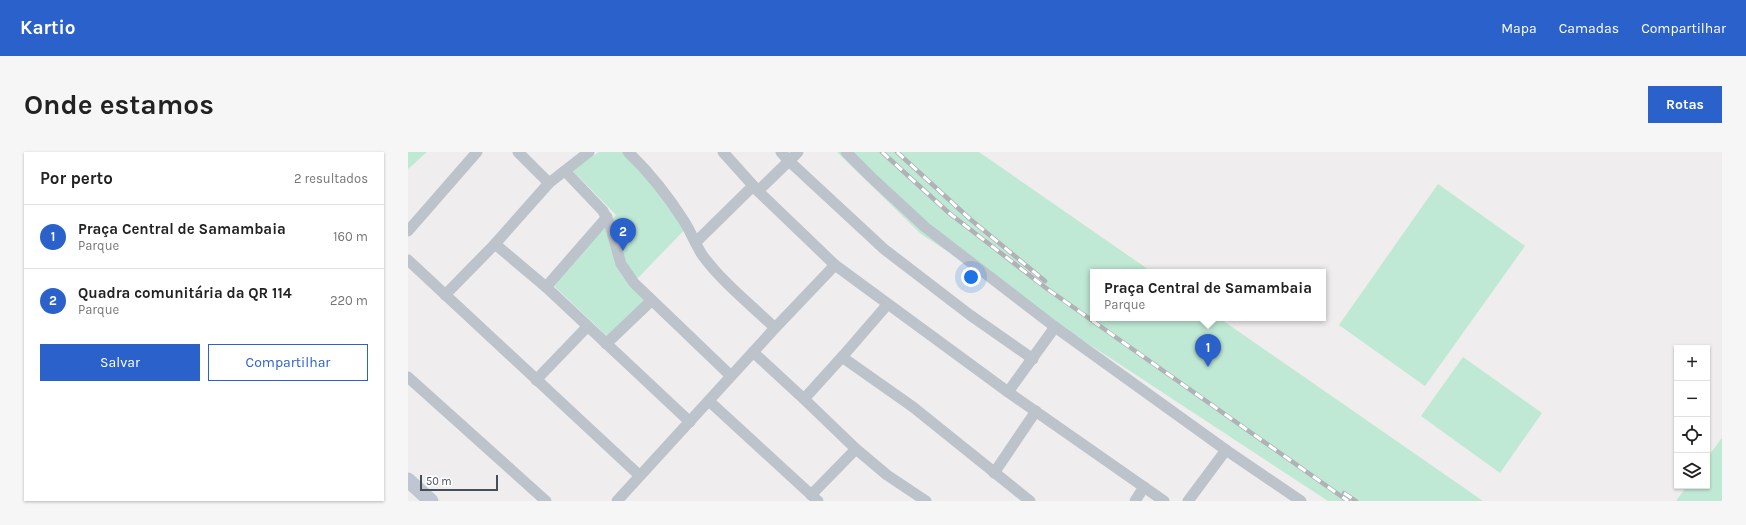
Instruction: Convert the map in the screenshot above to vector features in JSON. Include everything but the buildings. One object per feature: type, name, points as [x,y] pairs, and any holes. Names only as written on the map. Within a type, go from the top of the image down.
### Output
[{"type":"main road","points":[[408,480],[431,501]]},
{"type":"street","points":[[408,231],[477,152]]},
{"type":"street","points":[[518,152],[549,183]]},
{"type":"street","points":[[445,295],[495,244],[549,183],[589,152]]},
{"type":"street","points":[[628,152],[644,168],[670,201],[696,242],[702,255],[775,328]]},
{"type":"street","points":[[723,152],[756,189],[834,265],[1008,392],[1164,501]]},
{"type":"street","points":[[781,152],[884,249],[970,315],[1033,358]]},
{"type":"street","points":[[696,242],[798,152]]},
{"type":"street","points":[[846,152],[925,227],[1055,327],[1226,450],[1301,501]]},
{"type":"street","points":[[565,171],[598,204],[607,217],[621,264],[634,283],[651,301],[731,376]]},
{"type":"street","points":[[546,287],[607,217]]},
{"type":"street","points":[[495,244],[546,287],[690,422]]},
{"type":"street","points":[[408,260],[640,475]]},
{"type":"street","points":[[617,501],[834,265]]},
{"type":"street","points":[[606,344],[651,301]]},
{"type":"street","points":[[804,399],[887,305]]},
{"type":"street","points":[[536,380],[587,327]]},
{"type":"street","points":[[1008,392],[1055,327]]},
{"type":"street","points":[[753,352],[856,449],[887,475],[926,501]]},
{"type":"street","points":[[842,357],[913,407],[994,473],[1015,497],[1030,501]]},
{"type":"street","points":[[408,377],[546,501]]},
{"type":"street","points":[[709,401],[815,498],[856,449]]},
{"type":"street","points":[[994,473],[1036,411]]},
{"type":"street","points":[[1188,501],[1226,450]]},
{"type":"street","points":[[1135,501],[1144,487]]},
{"type":"green space","points":[[408,152],[427,152],[408,169]]},
{"type":"green space","points":[[599,152],[632,152],[691,223],[636,280],[651,298],[610,339],[552,284],[616,215],[572,170]]},
{"type":"green space","points":[[837,152],[979,152],[1148,269],[1090,269],[1090,321],[1223,321],[1483,501],[1328,501],[921,234]]},
{"type":"green space","points":[[1438,184],[1525,246],[1425,386],[1339,325]]},
{"type":"green space","points":[[1463,357],[1542,413],[1500,473],[1421,416]]},
{"type":"green space","points":[[1722,438],[1722,501],[1676,501],[1685,489],[1710,489],[1710,454]]},
{"type":"railway","points":[[882,152],[949,213],[1046,288],[1090,319]]},
{"type":"railway","points":[[897,152],[970,219],[1045,281]]},
{"type":"railway","points":[[1093,321],[1348,501]]},
{"type":"railway","points":[[1344,493],[1356,501]]},
{"type":"place","name":"Quadra comunitária da QR 114","points":[[623,251]]},
{"type":"place","name":"Praça Central de Samambaia","points":[[1208,367]]}]
